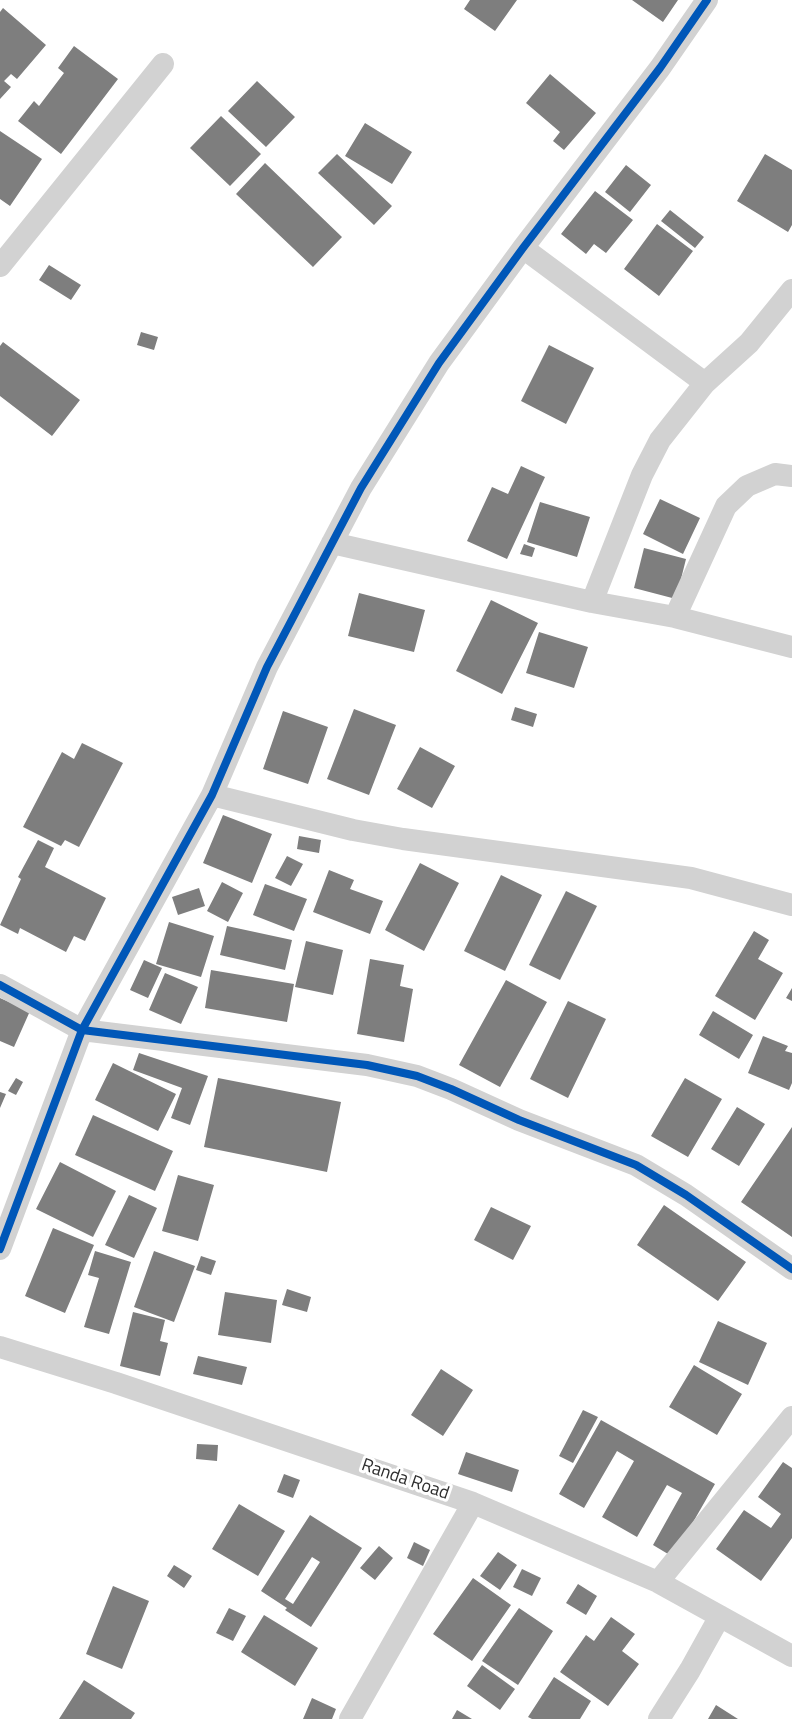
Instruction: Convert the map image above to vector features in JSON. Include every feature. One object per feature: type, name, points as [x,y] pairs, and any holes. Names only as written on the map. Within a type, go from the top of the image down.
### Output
[{"type":"street","points":[[0,1249],[82,1030],[212,795],[267,667],[361,488],[439,363],[660,68],[707,0]]},
{"type":"street","points":[[0,266],[164,64]]},
{"type":"street","points":[[524,248],[705,383]]},
{"type":"street","points":[[592,602],[642,475],[660,440],[705,383],[749,343],[792,290]]},
{"type":"street","points":[[675,617],[726,506],[747,486],[775,474],[792,476]]},
{"type":"street","points":[[332,543],[592,602],[675,617],[792,647]]},
{"type":"street","points":[[212,795],[353,830],[403,839],[691,878],[792,905]]},
{"type":"street","points":[[0,984],[82,1030],[367,1065],[417,1076],[519,1120],[636,1165],[686,1195],[792,1269]]},
{"type":"street","name":"Randa Road","points":[[0,1347],[116,1383],[473,1503],[658,1582],[792,1656]]},
{"type":"street","points":[[658,1582],[792,1417]]},
{"type":"street","points":[[350,1719],[473,1503]]},
{"type":"street","points":[[659,1719],[720,1616]]},
{"type":"building","points":[[470,0],[517,0],[495,31],[464,9]]},
{"type":"building","points":[[632,0],[678,0],[663,22]]},
{"type":"building","points":[[3,8],[46,45],[17,79],[11,74],[4,81],[11,87],[0,99],[0,12]]},
{"type":"building","points":[[74,46],[118,79],[61,154],[18,121],[34,101],[39,106],[64,73],[58,68]]},
{"type":"building","points":[[550,74],[596,113],[564,150],[553,141],[560,132],[526,103]]},
{"type":"building","points":[[257,81],[295,117],[266,147],[228,111]]},
{"type":"building","points":[[221,116],[261,154],[230,186],[190,148]]},
{"type":"building","points":[[365,123],[412,152],[392,184],[345,156]]},
{"type":"building","points":[[0,131],[42,159],[10,206],[0,199]]},
{"type":"building","points":[[337,154],[392,206],[374,225],[318,173]]},
{"type":"building","points":[[765,154],[792,170],[792,225],[788,232],[737,201]]},
{"type":"building","points":[[265,163],[342,237],[313,267],[236,194]]},
{"type":"building","points":[[626,165],[651,185],[630,212],[605,192]]},
{"type":"building","points":[[595,191],[633,220],[606,253],[594,244],[586,254],[561,234]]},
{"type":"building","points":[[670,210],[704,237],[695,248],[661,221]]},
{"type":"building","points":[[657,224],[693,251],[659,296],[624,269]]},
{"type":"building","points":[[49,265],[81,285],[71,300],[39,280]]},
{"type":"building","points":[[141,332],[158,337],[154,350],[137,345]]},
{"type":"building","points":[[3,342],[80,400],[52,436],[0,396],[0,346]]},
{"type":"building","points":[[549,345],[594,368],[566,424],[521,401]]},
{"type":"building","points":[[521,466],[545,477],[507,559],[467,541],[492,487],[508,494]]},
{"type":"building","points":[[660,499],[700,518],[683,554],[643,534]]},
{"type":"building","points":[[540,502],[590,517],[577,557],[527,542]]},
{"type":"building","points":[[524,544],[535,548],[532,557],[520,554]]},
{"type":"building","points":[[644,548],[686,559],[676,599],[634,588]]},
{"type":"building","points":[[359,593],[425,610],[414,652],[348,636]]},
{"type":"building","points":[[491,600],[538,623],[502,694],[456,671]]},
{"type":"building","points":[[539,632],[588,647],[574,688],[526,673]]},
{"type":"building","points":[[515,707],[537,714],[533,727],[511,720]]},
{"type":"building","points":[[354,709],[396,725],[369,795],[327,779]]},
{"type":"building","points":[[283,711],[328,727],[308,784],[263,769]]},
{"type":"building","points":[[82,743],[123,763],[79,847],[65,840],[61,846],[23,827],[62,752],[74,759]]},
{"type":"building","points":[[420,747],[455,766],[432,808],[397,789]]},
{"type":"building","points":[[223,815],[272,834],[252,883],[203,863]]},
{"type":"building","points":[[299,836],[321,840],[319,853],[297,849]]},
{"type":"building","points":[[38,840],[54,848],[45,867],[106,898],[85,941],[74,936],[66,952],[20,928],[18,934],[0,925],[21,879],[18,877]]},
{"type":"building","points":[[287,856],[303,864],[291,886],[275,878]]},
{"type":"building","points":[[420,863],[459,883],[424,951],[385,930]]},
{"type":"building","points":[[329,870],[354,880],[350,889],[383,901],[370,934],[313,912]]},
{"type":"building","points":[[501,875],[542,895],[505,971],[464,951]]},
{"type":"building","points":[[222,882],[243,893],[228,922],[207,911]]},
{"type":"building","points":[[265,884],[307,899],[294,931],[253,915]]},
{"type":"building","points":[[199,888],[205,906],[178,915],[172,897]]},
{"type":"building","points":[[566,891],[597,906],[560,980],[529,965]]},
{"type":"building","points":[[169,922],[214,936],[201,977],[156,964]]},
{"type":"building","points":[[227,926],[292,940],[285,970],[220,955]]},
{"type":"building","points":[[754,931],[769,940],[758,959],[783,973],[755,1020],[715,996]]},
{"type":"building","points":[[306,941],[343,950],[333,995],[295,987]]},
{"type":"building","points":[[370,959],[404,965],[400,986],[413,989],[404,1042],[357,1034]]},
{"type":"building","points":[[144,960],[162,968],[148,998],[130,990]]},
{"type":"building","points":[[211,970],[294,984],[287,1022],[205,1008]]},
{"type":"building","points":[[165,973],[198,987],[181,1024],[149,1010]]},
{"type":"building","points":[[506,980],[547,1002],[500,1087],[459,1065]]},
{"type":"building","points":[[792,988],[792,1001],[786,998]]},
{"type":"building","points":[[0,998],[30,1011],[14,1047],[0,1041]]},
{"type":"building","points":[[568,1001],[606,1019],[568,1098],[530,1079]]},
{"type":"building","points":[[713,1011],[753,1035],[739,1059],[699,1035]]},
{"type":"building","points":[[763,1036],[788,1046],[785,1051],[792,1053],[792,1083],[789,1090],[748,1073]]},
{"type":"building","points":[[139,1053],[208,1076],[190,1125],[171,1118],[182,1088],[133,1070]]},
{"type":"building","points":[[113,1063],[176,1094],[158,1131],[95,1100]]},
{"type":"building","points":[[16,1078],[23,1082],[16,1095],[8,1091]]},
{"type":"building","points":[[218,1078],[341,1102],[327,1172],[204,1147]]},
{"type":"building","points":[[685,1078],[722,1099],[688,1157],[651,1136]]},
{"type":"building","points":[[0,1092],[6,1094],[0,1108]]},
{"type":"building","points":[[737,1107],[765,1124],[739,1166],[711,1149]]},
{"type":"building","points":[[93,1115],[173,1151],[155,1191],[75,1155]]},
{"type":"building","points":[[792,1127],[792,1237],[741,1202]]},
{"type":"building","points":[[60,1162],[116,1191],[93,1237],[36,1209]]},
{"type":"building","points":[[178,1175],[214,1185],[198,1241],[162,1231]]},
{"type":"building","points":[[129,1195],[157,1208],[134,1258],[105,1245]]},
{"type":"building","points":[[664,1205],[746,1262],[718,1301],[637,1245]]},
{"type":"building","points":[[491,1207],[531,1226],[513,1260],[474,1240]]},
{"type":"building","points":[[53,1228],[94,1245],[65,1313],[25,1296]]},
{"type":"building","points":[[95,1251],[131,1262],[109,1334],[84,1327],[99,1278],[88,1275]]},
{"type":"building","points":[[154,1251],[195,1266],[174,1322],[134,1307]]},
{"type":"building","points":[[201,1256],[216,1261],[211,1275],[196,1270]]},
{"type":"building","points":[[287,1289],[311,1297],[307,1312],[282,1305]]},
{"type":"building","points":[[225,1292],[277,1300],[271,1343],[218,1335]]},
{"type":"building","points":[[133,1312],[165,1320],[160,1341],[168,1343],[160,1376],[120,1366]]},
{"type":"building","points":[[718,1321],[767,1343],[748,1385],[699,1362]]},
{"type":"building","points":[[198,1356],[247,1367],[242,1385],[193,1374]]},
{"type":"building","points":[[694,1365],[742,1394],[717,1435],[669,1407]]},
{"type":"building","points":[[441,1369],[473,1390],[443,1436],[411,1415]]},
{"type":"building","points":[[583,1410],[598,1417],[573,1463],[559,1456]]},
{"type":"building","points":[[601,1420],[715,1484],[673,1557],[653,1545],[682,1493],[667,1485],[637,1537],[602,1517],[634,1461],[617,1451],[584,1508],[559,1494]]},
{"type":"building","points":[[197,1444],[218,1445],[217,1461],[196,1459]]},
{"type":"building","points":[[466,1452],[519,1470],[512,1492],[458,1474]]},
{"type":"building","points":[[783,1462],[792,1468],[792,1538],[761,1581],[716,1549],[744,1510],[771,1528],[781,1514],[758,1497]]},
{"type":"building","points":[[284,1474],[300,1480],[293,1498],[277,1492]]},
{"type":"building","points":[[239,1504],[285,1531],[258,1576],[212,1549]]},
{"type":"building","points":[[310,1515],[362,1548],[311,1627],[261,1591]],"holes":[[[312,1557],[320,1562],[293,1604],[285,1599]]]},
{"type":"building","points":[[414,1542],[430,1550],[423,1566],[407,1558]]},
{"type":"building","points":[[379,1546],[393,1558],[375,1580],[360,1568]]},
{"type":"building","points":[[498,1552],[517,1565],[500,1590],[480,1576]]},
{"type":"building","points":[[174,1565],[192,1576],[184,1588],[167,1576]]},
{"type":"building","points":[[522,1569],[541,1578],[532,1596],[513,1587]]},
{"type":"building","points":[[473,1578],[511,1605],[472,1661],[433,1634]]},
{"type":"building","points":[[578,1584],[597,1596],[586,1615],[566,1603]]},
{"type":"building","points":[[113,1586],[149,1601],[122,1669],[86,1654]]},
{"type":"building","points":[[229,1608],[246,1616],[233,1641],[216,1633]]},
{"type":"building","points":[[519,1608],[553,1631],[518,1685],[482,1661]]},
{"type":"building","points":[[264,1615],[318,1648],[295,1686],[241,1652]]},
{"type":"building","points":[[611,1617],[635,1634],[622,1651],[639,1664],[608,1706],[560,1672],[586,1635],[594,1641]]},
{"type":"building","points":[[482,1665],[515,1689],[500,1710],[467,1686]]},
{"type":"building","points":[[554,1677],[591,1701],[580,1719],[532,1719],[528,1717]]},
{"type":"building","points":[[84,1680],[135,1713],[131,1719],[59,1719]]},
{"type":"building","points":[[312,1698],[336,1709],[332,1719],[303,1719]]},
{"type":"building","points":[[716,1705],[738,1719],[708,1719]]},
{"type":"building","points":[[457,1710],[472,1719],[452,1719]]},
{"type":"cycle path","points":[[0,1249],[82,1030],[212,795],[267,667],[361,488],[439,363],[660,68],[707,0]]},
{"type":"cycle path","points":[[0,985],[82,1030],[367,1065],[417,1076],[519,1120],[636,1165],[686,1195],[792,1269]]}]
